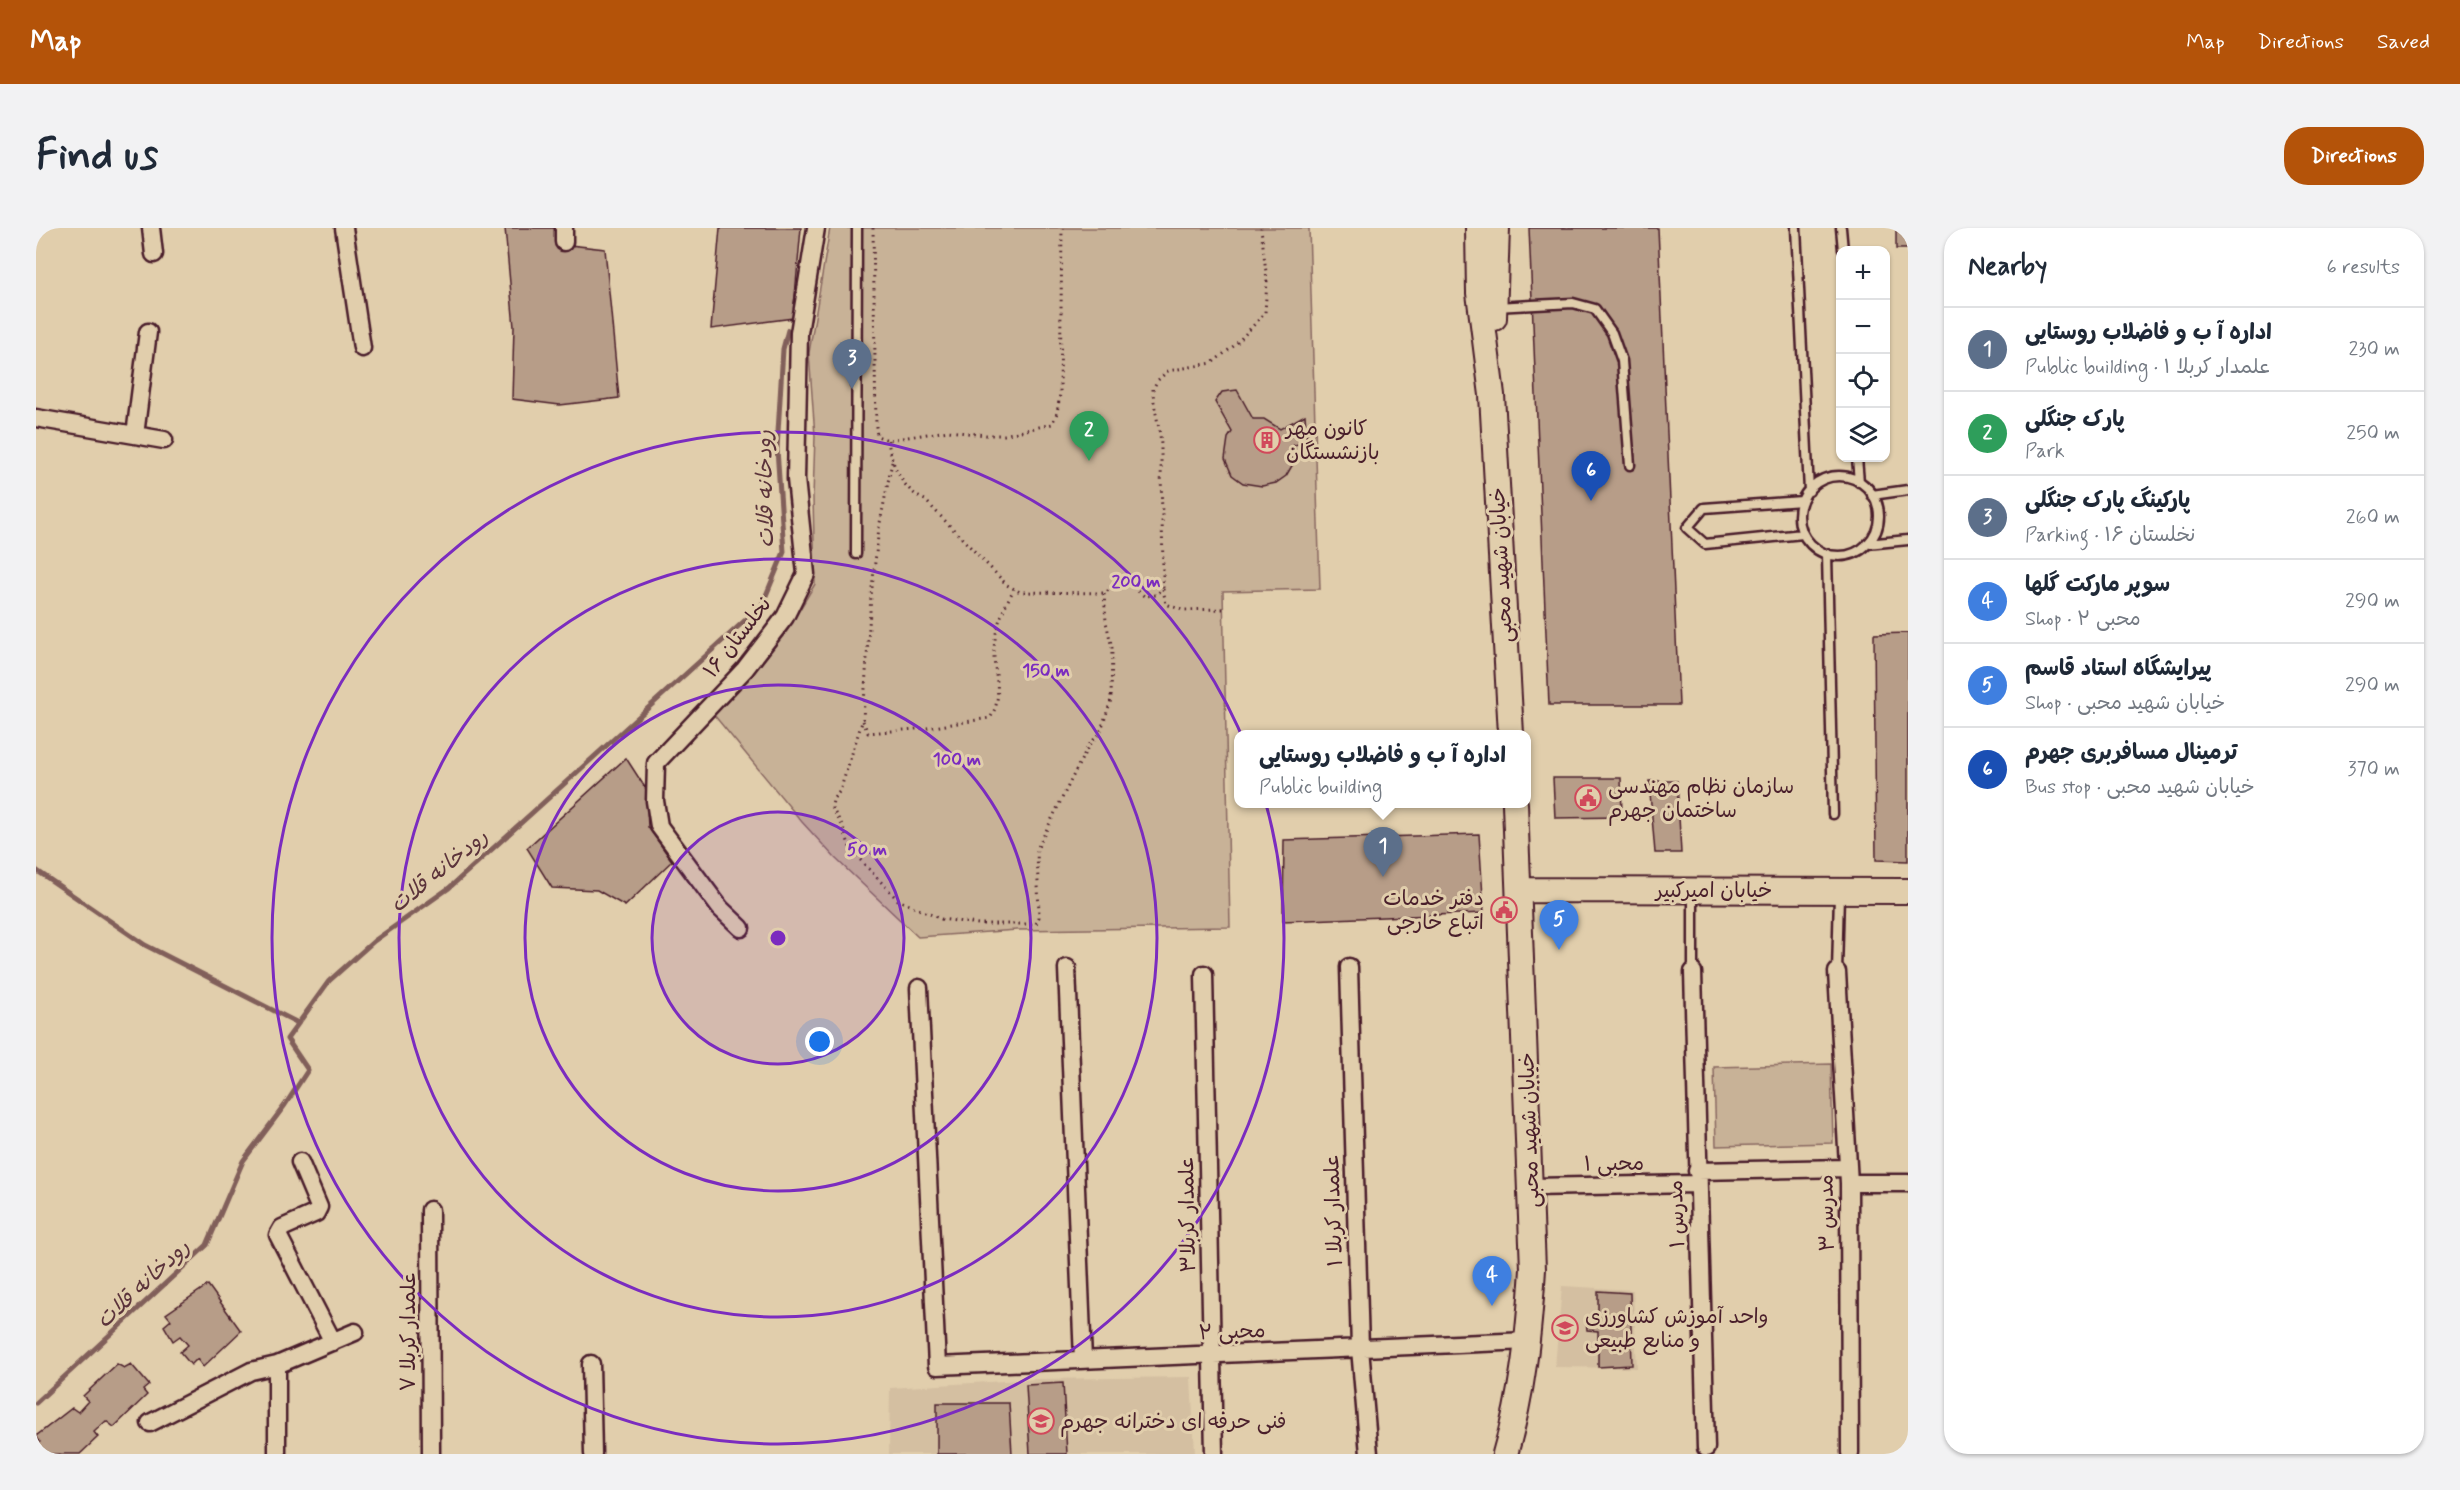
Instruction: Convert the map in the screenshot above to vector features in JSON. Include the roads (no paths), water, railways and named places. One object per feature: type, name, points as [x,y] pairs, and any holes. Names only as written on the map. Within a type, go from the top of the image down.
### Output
[{"type":"main road","name":"خیابان شهید محبی","points":[[1478,228],[1479,292],[1492,395],[1511,730]]},
{"type":"main road","name":"خیابان شهید محبی","points":[[1492,395],[1497,228]]},
{"type":"main road","name":"خیابان شهید محبی","points":[[1505,1454],[1515,1420],[1528,1341],[1533,1269],[1515,808]]},
{"type":"main road","name":"خیابان امیرکبیر","points":[[1520,890],[1908,891]]},
{"type":"street","points":[[151,228],[154,254]]},
{"type":"street","points":[[344,228],[362,348]]},
{"type":"street","name":"نخلستان ۱۶","points":[[741,928],[720,908],[659,826],[655,801],[656,763],[746,669],[785,617],[806,574],[796,479],[799,333],[816,228]]},
{"type":"street","points":[[135,435],[148,332]]},
{"type":"street","points":[[36,418],[164,440]]},
{"type":"street","name":"علمدار کربلا ۱","points":[[1349,967],[1360,1348],[1369,1454]]},
{"type":"street","points":[[1066,968],[1083,1360]]},
{"type":"street","name":"مدرس ۱","points":[[1693,972],[1706,1451]]},
{"type":"street","name":"مدرس ۳","points":[[1837,972],[1849,1175],[1850,1453]]},
{"type":"street","name":"علمدار کربلا۳","points":[[1204,974],[1214,1454]]},
{"type":"street","name":"محبی ۲","points":[[919,988],[937,1366],[1528,1341]]},
{"type":"street","points":[[300,1162],[319,1207],[316,1213],[282,1228],[278,1235],[333,1342]]},
{"type":"street","name":"محبی ۱","points":[[1531,1187],[1697,1178],[1849,1175],[1908,1183]]},
{"type":"street","name":"علمدار کربلا ۷","points":[[430,1210],[431,1454]]},
{"type":"street","points":[[150,1423],[251,1371],[277,1365],[355,1332]]},
{"type":"street","points":[[591,1364],[593,1454]]},
{"type":"street","points":[[277,1365],[277,1454]]},
{"type":"lane","points":[[856,554],[857,228]]},
{"type":"lane","points":[[1796,228],[1809,491]]},
{"type":"lane","points":[[1841,228],[1842,246]]},
{"type":"lane","points":[[1495,307],[1573,303],[1595,309],[1612,333],[1622,361],[1630,465]]},
{"type":"lane","points":[[1857,462],[1859,482]]},
{"type":"lane","points":[[1867,544],[1877,528],[1878,515],[1876,502],[1872,495],[1859,482],[1848,477],[1835,476],[1822,480],[1809,491],[1799,510],[1799,523],[1803,534],[1812,546],[1827,554],[1849,555],[1867,544],[1908,540]]},
{"type":"lane","points":[[1872,495],[1908,490]]},
{"type":"lane","points":[[1802,501],[1704,508],[1687,528],[1705,544],[1803,534]]},
{"type":"lane","points":[[1827,554],[1833,814]]},
{"type":"lane","points":[[1693,890],[1693,972]]},
{"type":"lane","points":[[1837,972],[1839,891]]},
{"type":"waterway","name":"رودخانه قلات","points":[[36,1403],[207,1245],[243,1161],[308,1070],[287,1039],[329,981],[374,941],[449,888],[762,605],[784,552],[777,449],[783,349],[788,330]]},
{"type":"waterway","points":[[36,870],[145,945],[298,1023]]},
{"type":"place","name":"پارکینگ پارک جنگلی","points":[[852,389]]},
{"type":"place","name":"کانون مهر بازنشستگان","points":[[1267,440]]},
{"type":"place","name":"پارک جنگلی","points":[[1089,461]]},
{"type":"place","name":"ترمینال مسافربری جهرم","points":[[1591,501]]},
{"type":"place","name":"سازمان نظام مهندسی ساختمان جهرم","points":[[1588,798]]},
{"type":"place","name":"اداره آ ب و فاضلاب روستایی","points":[[1383,877]]},
{"type":"place","name":"دفتر خدمات اتباع خارجی","points":[[1504,910]]},
{"type":"place","name":"پیرایشگاه استاد قاسم","points":[[1559,950]]},
{"type":"place","name":"سوپر مارکت گلها","points":[[1492,1306]]},
{"type":"place","name":"واحد آموزش کشاورزی و منابع طبیعی","points":[[1565,1328]]},
{"type":"place","name":"فنی حرفه ای دخترانه جهرم","points":[[1041,1421]]}]
